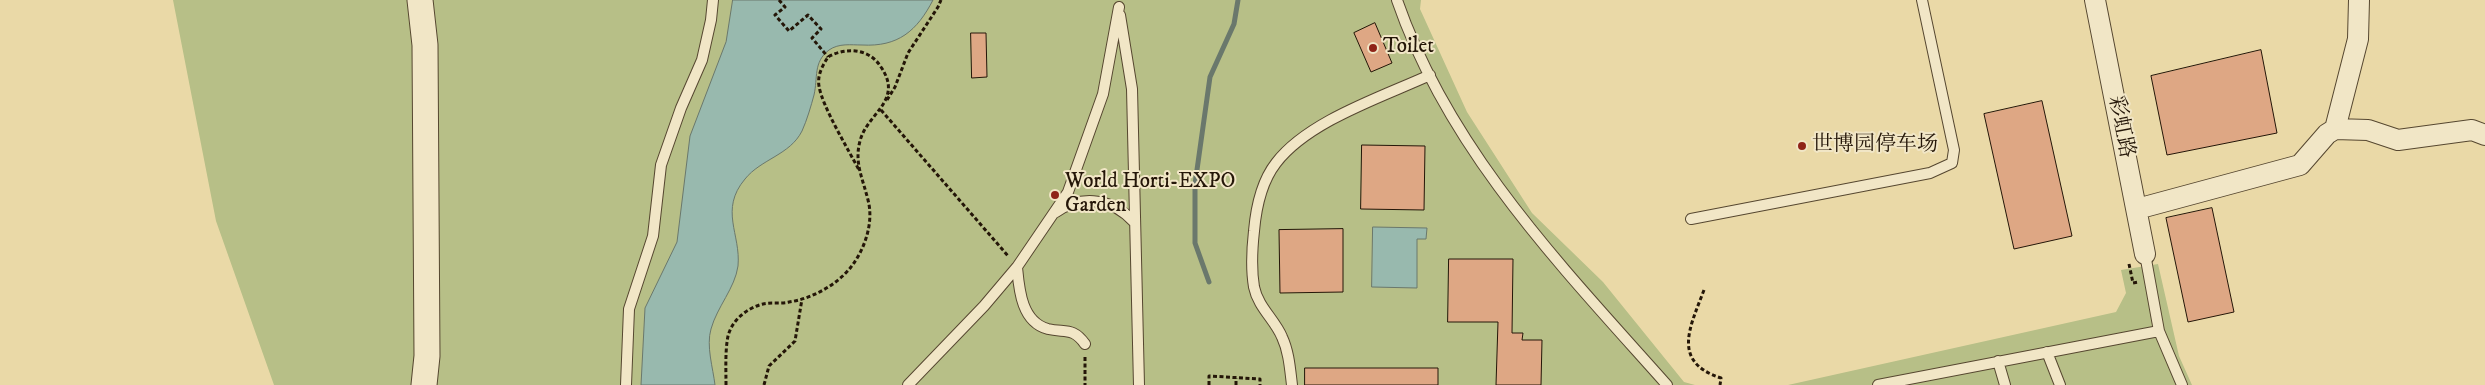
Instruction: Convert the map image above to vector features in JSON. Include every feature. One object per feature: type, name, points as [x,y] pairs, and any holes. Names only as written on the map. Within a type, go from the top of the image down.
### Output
[{"type":"street","points":[[420,0],[425,54],[427,356],[424,385]]},
{"type":"street","name":"彩虹路","points":[[2095,0],[2137,209],[2144,254]]},
{"type":"street","points":[[2335,129],[2358,39],[2359,0]]},
{"type":"street","points":[[2137,209],[2300,165],[2327,134],[2335,129],[2368,130],[2398,140],[2472,130],[2485,135]]},
{"type":"lane","points":[[626,385],[629,310],[653,236],[660,165],[680,108],[702,60],[711,20],[713,0]]},
{"type":"lane","points":[[1397,0],[1407,29],[1430,75],[1490,175],[1550,254],[1666,385]]},
{"type":"lane","points":[[1691,219],[1930,173],[1952,163],[1954,150],[1922,0]]},
{"type":"lane","points":[[908,385],[984,306],[1017,267],[1068,192],[1103,94],[1118,3]]},
{"type":"lane","points":[[1118,3],[1132,89],[1139,385]]},
{"type":"lane","points":[[1292,385],[1289,361],[1282,336],[1263,308],[1254,288],[1253,240],[1255,216],[1263,187],[1276,164],[1293,145],[1323,124],[1430,75]]},
{"type":"lane","points":[[1053,214],[1070,204],[1090,200],[1100,201],[1119,209],[1134,222]]},
{"type":"lane","points":[[2144,254],[2159,331],[2182,385]]},
{"type":"lane","points":[[1017,267],[1020,294],[1028,313],[1037,323],[1046,328],[1067,331],[1078,335],[1085,344]]},
{"type":"lane","points":[[1878,385],[2159,331]]},
{"type":"lane","points":[[2047,352],[2060,385]]},
{"type":"lane","points":[[1998,361],[2005,385]]},
{"type":"path","points":[[779,0],[785,6],[775,15],[789,31],[808,15],[821,30],[812,38],[828,56]]},
{"type":"path","points":[[859,170],[857,154],[866,126],[881,110],[895,87],[908,53],[941,0]]},
{"type":"path","points":[[726,385],[728,335],[736,319],[750,309],[764,303],[790,302],[815,294],[831,285],[851,268],[863,246],[870,223],[869,201],[859,170],[823,99],[819,85],[821,70],[828,56],[846,50],[865,53],[873,58],[885,73],[888,82],[886,101]]},
{"type":"path","points":[[881,110],[1017,267]]},
{"type":"path","points":[[1704,290],[1690,327],[1688,342],[1690,358],[1696,366],[1721,378],[1720,385]]},
{"type":"path","points":[[764,385],[769,366],[795,341],[802,298]]},
{"type":"path","points":[[1085,344],[1085,385]]},
{"type":"path","points":[[1209,385],[1210,376],[1260,379],[1260,385]]},
{"type":"path","points":[[1236,378],[1236,385]]},
{"type":"green space","name":"World Horti-EXPO Garden","points":[[173,0],[1421,0],[1420,9],[1467,112],[1532,213],[1603,282],[1684,382],[1695,385],[274,385],[216,221]]},
{"type":"green space","points":[[2158,264],[2179,356],[2192,385],[1788,385],[2116,312],[2126,293],[2121,270]]},
{"type":"water","points":[[733,0],[933,0],[927,11],[913,28],[896,40],[875,45],[841,45],[829,50],[818,65],[814,95],[802,131],[797,139],[783,151],[759,166],[745,179],[737,190],[732,212],[737,243],[738,266],[733,282],[717,313],[710,336],[715,385],[641,385],[645,308],[677,242],[690,136],[726,42]]},
{"type":"water","points":[[1373,227],[1427,228],[1426,239],[1417,239],[1417,288],[1372,287]]},
{"type":"building","name":"Toilet","points":[[1375,23],[1392,63],[1371,72],[1354,33]]},
{"type":"building","points":[[971,33],[986,33],[987,77],[972,78]]},
{"type":"building","points":[[2261,50],[2277,133],[2167,155],[2151,76]]},
{"type":"building","points":[[2042,101],[2072,236],[2014,249],[1984,114]]},
{"type":"building","points":[[1362,145],[1425,146],[1424,210],[1361,209]]},
{"type":"building","points":[[2212,208],[2234,312],[2188,322],[2166,218]]},
{"type":"building","points":[[1343,229],[1343,292],[1280,293],[1279,230]]},
{"type":"building","points":[[1449,259],[1513,259],[1512,333],[1523,333],[1522,340],[1542,340],[1541,385],[1496,385],[1498,322],[1448,322]]},
{"type":"building","points":[[1305,368],[1438,368],[1438,385],[1305,385]]},
{"type":"waterway","points":[[1209,282],[1195,243],[1195,184],[1210,77],[1234,24],[1238,0]]},
{"type":"place","name":"Toilet","points":[[1373,48]]},
{"type":"place","name":"世博园停车场","points":[[1802,146]]},
{"type":"place","name":"World Horti-EXPO Garden","points":[[1055,195]]}]
